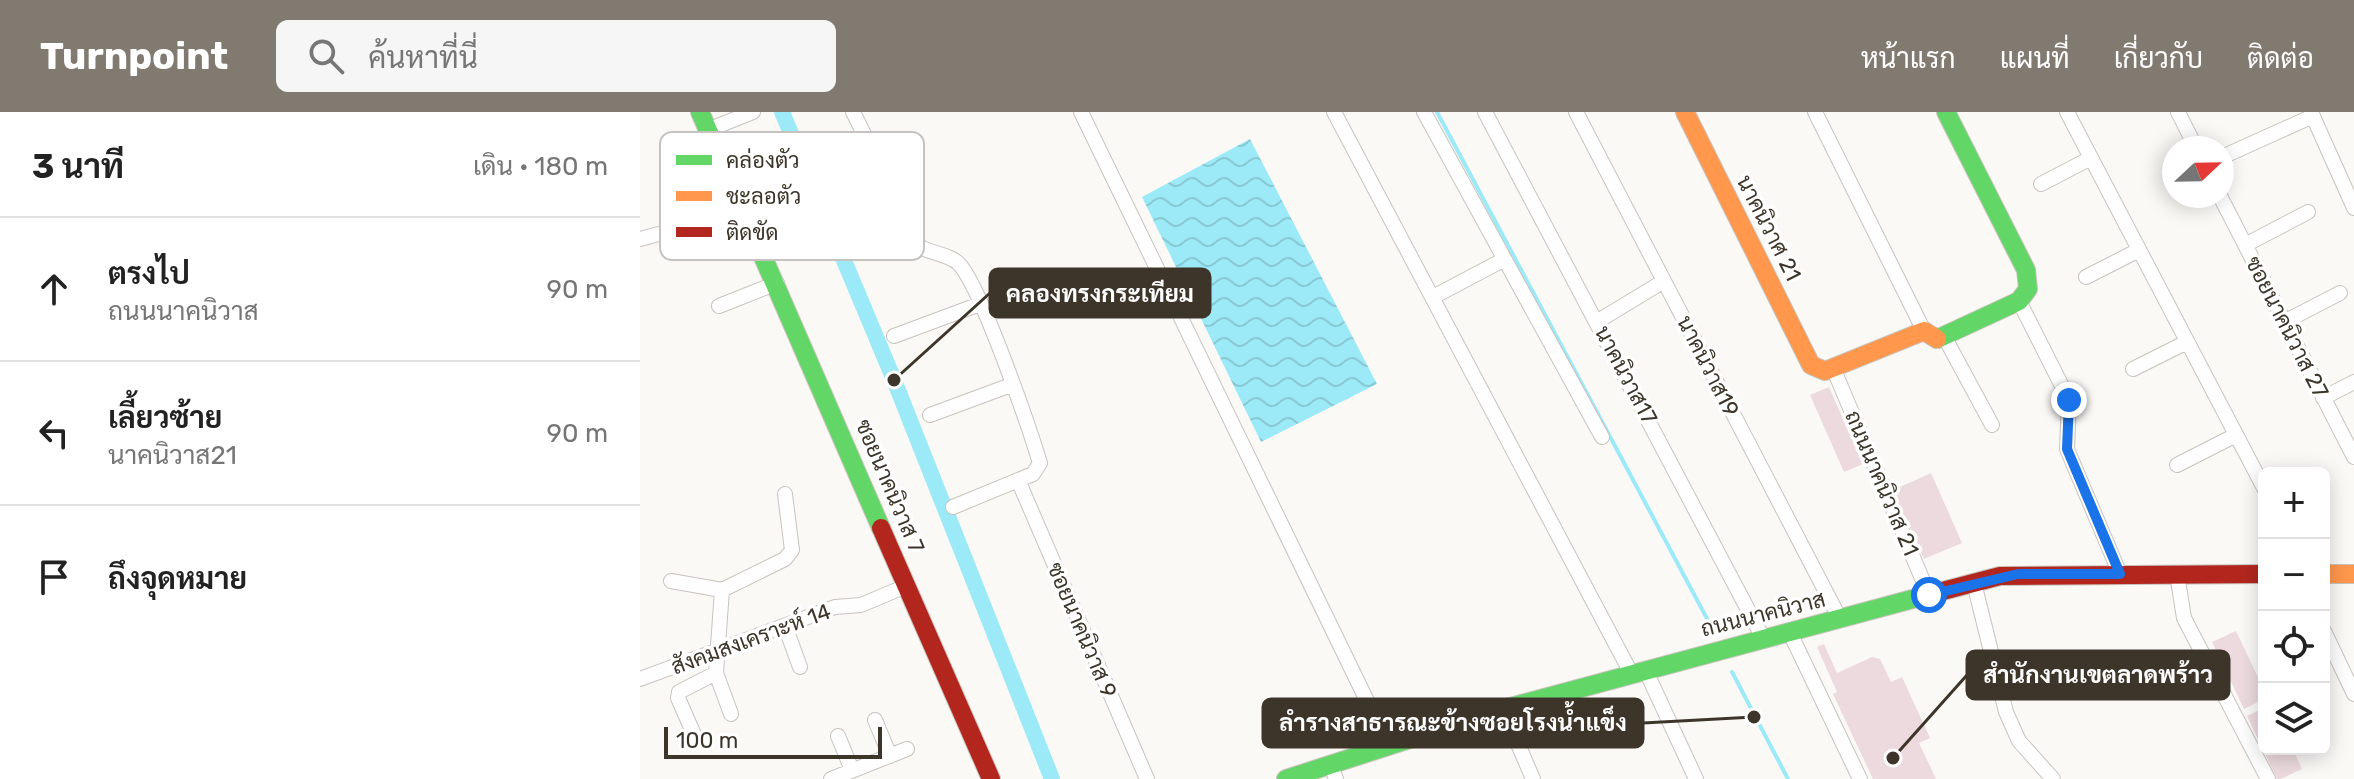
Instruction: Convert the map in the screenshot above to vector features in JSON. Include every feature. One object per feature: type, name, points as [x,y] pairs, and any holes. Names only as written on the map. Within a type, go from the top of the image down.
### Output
[{"type":"street","name":"ซอยนาคนิวาส 7","points":[[700,112],[711,132]]},
{"type":"street","points":[[710,129],[753,112]]},
{"type":"street","points":[[853,112],[863,132]]},
{"type":"street","points":[[1081,112],[1388,744]]},
{"type":"street","points":[[1334,112],[1696,779]]},
{"type":"street","points":[[1424,112],[1602,437]]},
{"type":"street","name":"นาคนิวาส17","points":[[1485,112],[1764,640]]},
{"type":"street","name":"นาคนิวาส19","points":[[1576,112],[1840,619]]},
{"type":"street","name":"นาคนิวาศ 21","points":[[1685,112],[1811,365],[1817,369],[1834,370]]},
{"type":"street","points":[[1815,112],[1924,331],[1935,339],[1945,338],[2019,301],[2028,289],[2026,270],[1946,112]]},
{"type":"street","points":[[2067,112],[2258,477]]},
{"type":"street","points":[[2178,112],[2190,136]]},
{"type":"street","points":[[2234,151],[2312,114],[2354,208]]},
{"type":"street","points":[[2041,184],[2091,158]]},
{"type":"street","name":"ซอยนาคนิวาส 27","points":[[2226,208],[2354,457]]},
{"type":"street","points":[[2245,245],[2308,212]]},
{"type":"street","points":[[640,239],[660,234]]},
{"type":"street","points":[[924,249],[957,262],[980,304],[1040,463],[1033,474],[953,507]]},
{"type":"street","points":[[2086,277],[2139,250]]},
{"type":"street","name":"ซอยนาคนิวาส 7","points":[[767,260],[991,779]]},
{"type":"street","points":[[1433,297],[1503,260]]},
{"type":"street","points":[[1598,321],[1664,281]]},
{"type":"street","points":[[719,306],[777,283]]},
{"type":"street","points":[[2284,322],[2340,293]]},
{"type":"street","points":[[2019,301],[2069,400],[2067,449],[2120,574]]},
{"type":"street","points":[[894,336],[980,304]]},
{"type":"street","points":[[1834,370],[1924,331]]},
{"type":"street","points":[[1945,338],[1992,425]]},
{"type":"street","points":[[2133,369],[2187,342]]},
{"type":"street","name":"ถนนนาคนิวาส 21","points":[[1834,370],[1929,595]]},
{"type":"street","points":[[2323,398],[2354,382]]},
{"type":"street","points":[[930,415],[1011,385]]},
{"type":"street","points":[[2177,465],[2236,435]]},
{"type":"street","name":"ซอยนาคนิวาส 9","points":[[1018,480],[1147,779]]},
{"type":"street","points":[[671,581],[722,590],[785,559],[792,550],[785,494]]},
{"type":"street","name":"ถนนนาคนิวาส","points":[[1286,779],[1333,771],[1388,744],[1503,709],[1974,583],[2018,574],[2258,574]]},
{"type":"street","points":[[2177,574],[2184,618],[2268,779]]},
{"type":"street","points":[[2330,574],[2354,574]]},
{"type":"street","points":[[1974,583],[2006,712],[2019,741],[2053,779]]},
{"type":"street","name":"สังคมสงเคราะห์ 14","points":[[640,679],[835,607],[861,605],[906,586]]},
{"type":"street","points":[[722,590],[716,673],[731,714]]},
{"type":"street","points":[[785,626],[800,667]]},
{"type":"street","points":[[1790,633],[1860,779]]},
{"type":"street","points":[[2330,644],[2354,694]]},
{"type":"street","points":[[696,739],[678,698],[679,692],[716,673]]},
{"type":"street","points":[[1503,709],[1533,779]]},
{"type":"street","points":[[875,720],[890,756]]},
{"type":"street","points":[[838,736],[852,770]]},
{"type":"street","points":[[831,779],[907,749]]},
{"type":"water","points":[[1250,139],[1377,384],[1261,442],[1142,197]]},
{"type":"building","points":[[1829,387],[1863,464],[1844,472],[1810,395]]},
{"type":"building","points":[[1931,473],[1962,543],[1924,559],[1893,490]]},
{"type":"building","points":[[2236,631],[2258,677],[2258,702],[2244,709],[2212,642]]},
{"type":"building","points":[[1824,644],[1837,673],[1872,657],[1880,659],[1891,682],[1902,677],[1930,738],[1919,743],[1936,779],[1873,779],[1833,694],[1837,692],[1817,647]]},
{"type":"building","points":[[2258,711],[2258,739],[2247,716]]},
{"type":"building","points":[[2266,755],[2296,755],[2302,769],[2277,779]]},
{"type":"waterway","points":[[782,112],[790,132]]},
{"type":"waterway","points":[[1437,112],[1712,628]]},
{"type":"waterway","points":[[844,260],[1052,779]]},
{"type":"waterway","points":[[1732,672],[1788,779]]},
{"type":"traffic: fast","points":[[700,112],[709,132]]},
{"type":"traffic: fast","points":[[1937,339],[2019,301],[2028,289],[2026,270],[1946,112]]},
{"type":"traffic: fast","points":[[764,260],[881,528]]},
{"type":"traffic: fast","points":[[1286,779],[1503,709],[1935,593]]},
{"type":"traffic: slow","points":[[1685,112],[1811,365],[1825,371],[1924,331],[1937,339]]},
{"type":"traffic: slow","points":[[2330,574],[2354,574]]},
{"type":"traffic: jam","points":[[881,528],[991,779]]},
{"type":"traffic: jam","points":[[1935,593],[2000,576],[2258,574]]},
{"type":"place","name":"คลองทรงกระเทียม","points":[[894,380]]},
{"type":"place","name":"ลำรางสาธารณะข้างซอยโรงน้ำแข็ง","points":[[1754,717]]},
{"type":"place","name":"สำนักงานเขตลาดพร้าว","points":[[1893,758]]},
{"type":"route","points":[[1929,595],[2018,574],[2120,574],[2067,449],[2069,400]]}]
